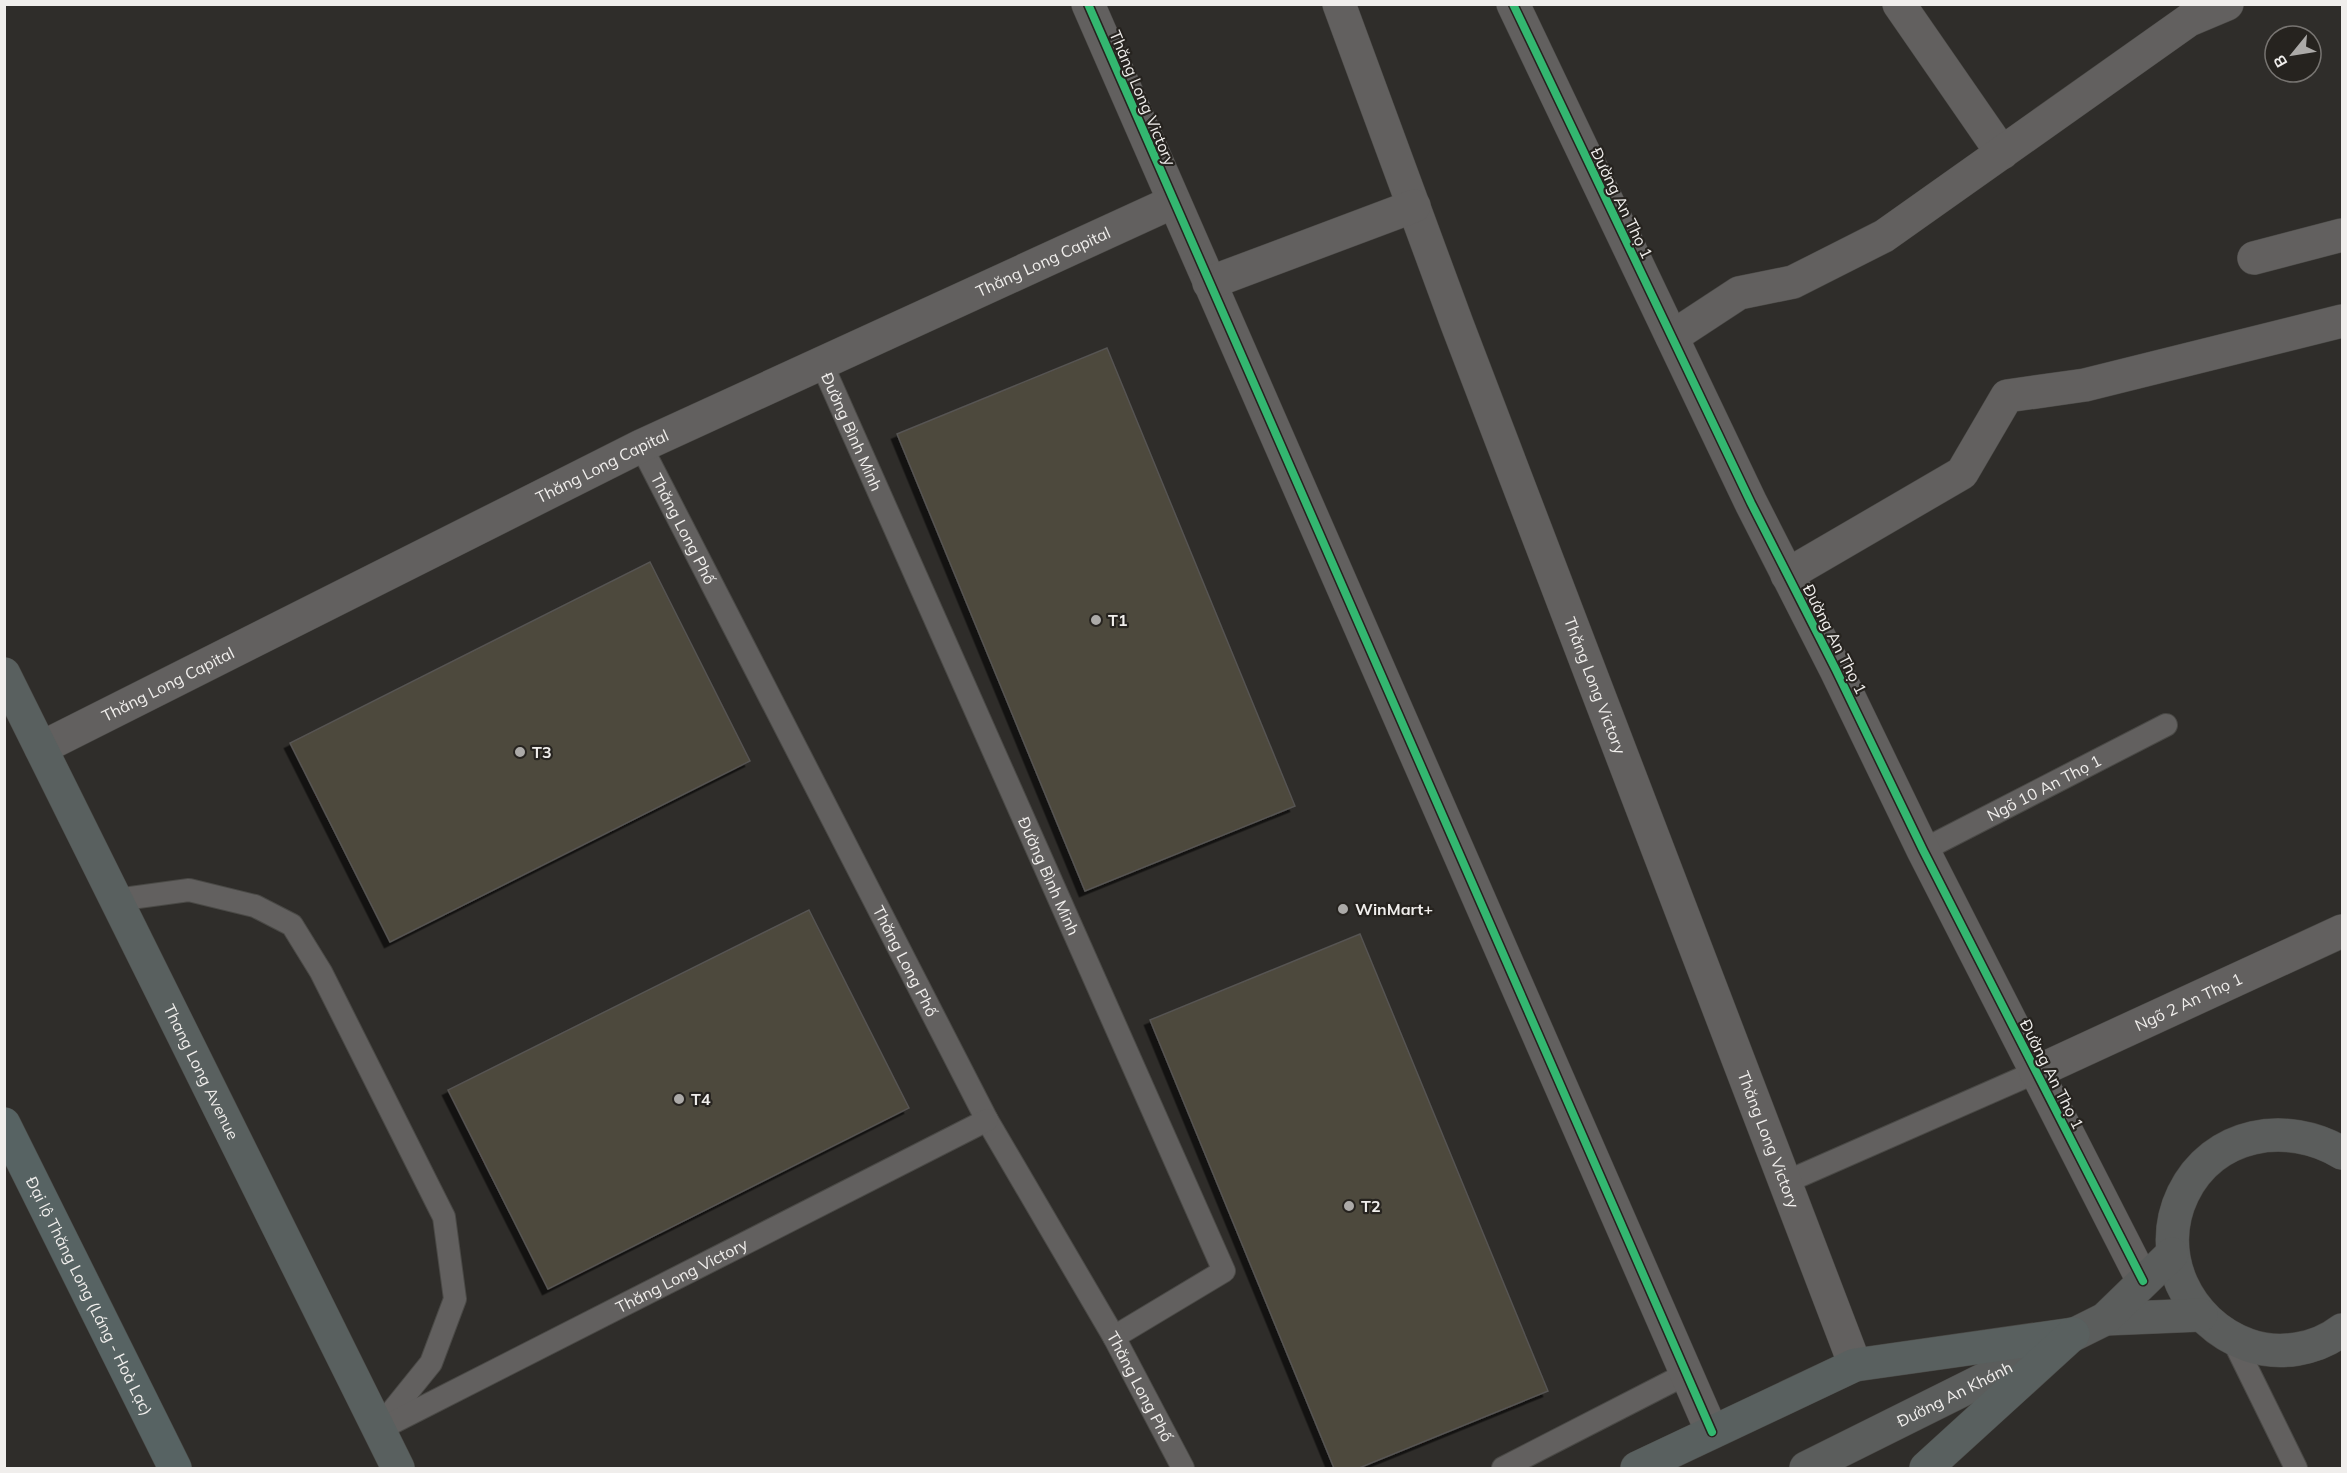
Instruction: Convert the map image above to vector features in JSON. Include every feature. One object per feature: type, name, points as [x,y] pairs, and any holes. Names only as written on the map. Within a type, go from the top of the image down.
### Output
[{"type":"highway","name":"Đại lộ Thăng Long (Láng - Hoà Lạc)","points":[[4,1124],[175,1468]]},
{"type":"main road","name":"Thang Long Avenue","points":[[4,674],[377,1430],[398,1468]]},
{"type":"main road","points":[[1637,1468],[1855,1365],[2073,1334]]},
{"type":"main road","points":[[1926,1468],[2073,1334]]},
{"type":"street","name":"Thăng Long Victory","points":[[1088,4],[1712,1432]]},
{"type":"street","name":"Thăng Long Victory","points":[[1339,4],[1855,1365]]},
{"type":"street","name":"Đường An Thọ 1","points":[[1513,4],[1787,575],[1836,670],[1923,850],[2143,1281]]},
{"type":"street","points":[[1899,4],[2002,153]]},
{"type":"street","points":[[1672,338],[1739,293],[1793,282],[1884,236],[2189,20],[2227,4]]},
{"type":"street","name":"Thăng Long Capital","points":[[41,748],[640,446],[1173,202]]},
{"type":"street","points":[[1209,283],[1414,206]]},
{"type":"street","points":[[2254,258],[2343,236]]},
{"type":"street","points":[[1787,575],[1962,473],[2007,396],[2085,385],[2343,321]]},
{"type":"street","name":"Ngõ 2 An Thọ 1","points":[[2036,1072],[2343,931]]},
{"type":"street","points":[[2343,1153],[2314,1138],[2284,1133],[2253,1137],[2225,1149],[2200,1168],[2183,1194],[2174,1223],[2172,1254],[2180,1284],[2193,1307],[2211,1325],[2233,1340],[2258,1348],[2284,1351],[2310,1347],[2334,1337],[2343,1330]]},
{"type":"street","name":"Đường An Khánh","points":[[1806,1468],[2105,1319],[2172,1254]]},
{"type":"street","name":"Đường An Khánh","points":[[2105,1319],[2201,1315]]},
{"type":"lane","name":"Đường Bình Minh","points":[[822,364],[1224,1271],[1114,1337]]},
{"type":"lane","name":"Thăng Long Phố","points":[[640,446],[987,1120],[1114,1337],[1183,1468]]},
{"type":"lane","name":"Ngõ 10 An Thọ 1","points":[[1923,850],[2166,725]]},
{"type":"lane","points":[[116,900],[189,890],[255,906],[292,925],[321,972],[444,1217],[455,1299],[431,1363],[377,1430]]},
{"type":"lane","points":[[1786,1182],[2036,1072]]},
{"type":"lane","name":"Thăng Long Victory","points":[[377,1430],[987,1120]]},
{"type":"lane","points":[[2233,1340],[2296,1468]]},
{"type":"lane","points":[[1503,1468],[1686,1374]]},
{"type":"building","name":"T1","points":[[1107,348],[1295,806],[1085,891],[897,434]]},
{"type":"building","name":"T3","points":[[650,562],[750,761],[390,942],[290,743]]},
{"type":"building","name":"T4","points":[[809,910],[909,1108],[548,1289],[448,1090]]},
{"type":"building","name":"T2","points":[[1360,934],[1548,1391],[1359,1468],[1334,1468],[1150,1020]]},
{"type":"cycle path","points":[[1088,4],[1712,1432]]},
{"type":"cycle path","points":[[1513,4],[1751,503],[1836,670],[1923,850],[2143,1281]]},
{"type":"place","name":"T1","points":[[1096,620]]},
{"type":"place","name":"T3","points":[[520,752]]},
{"type":"place","name":"WinMart+","points":[[1343,909]]},
{"type":"place","name":"T4","points":[[679,1099]]},
{"type":"place","name":"T2","points":[[1349,1206]]}]
